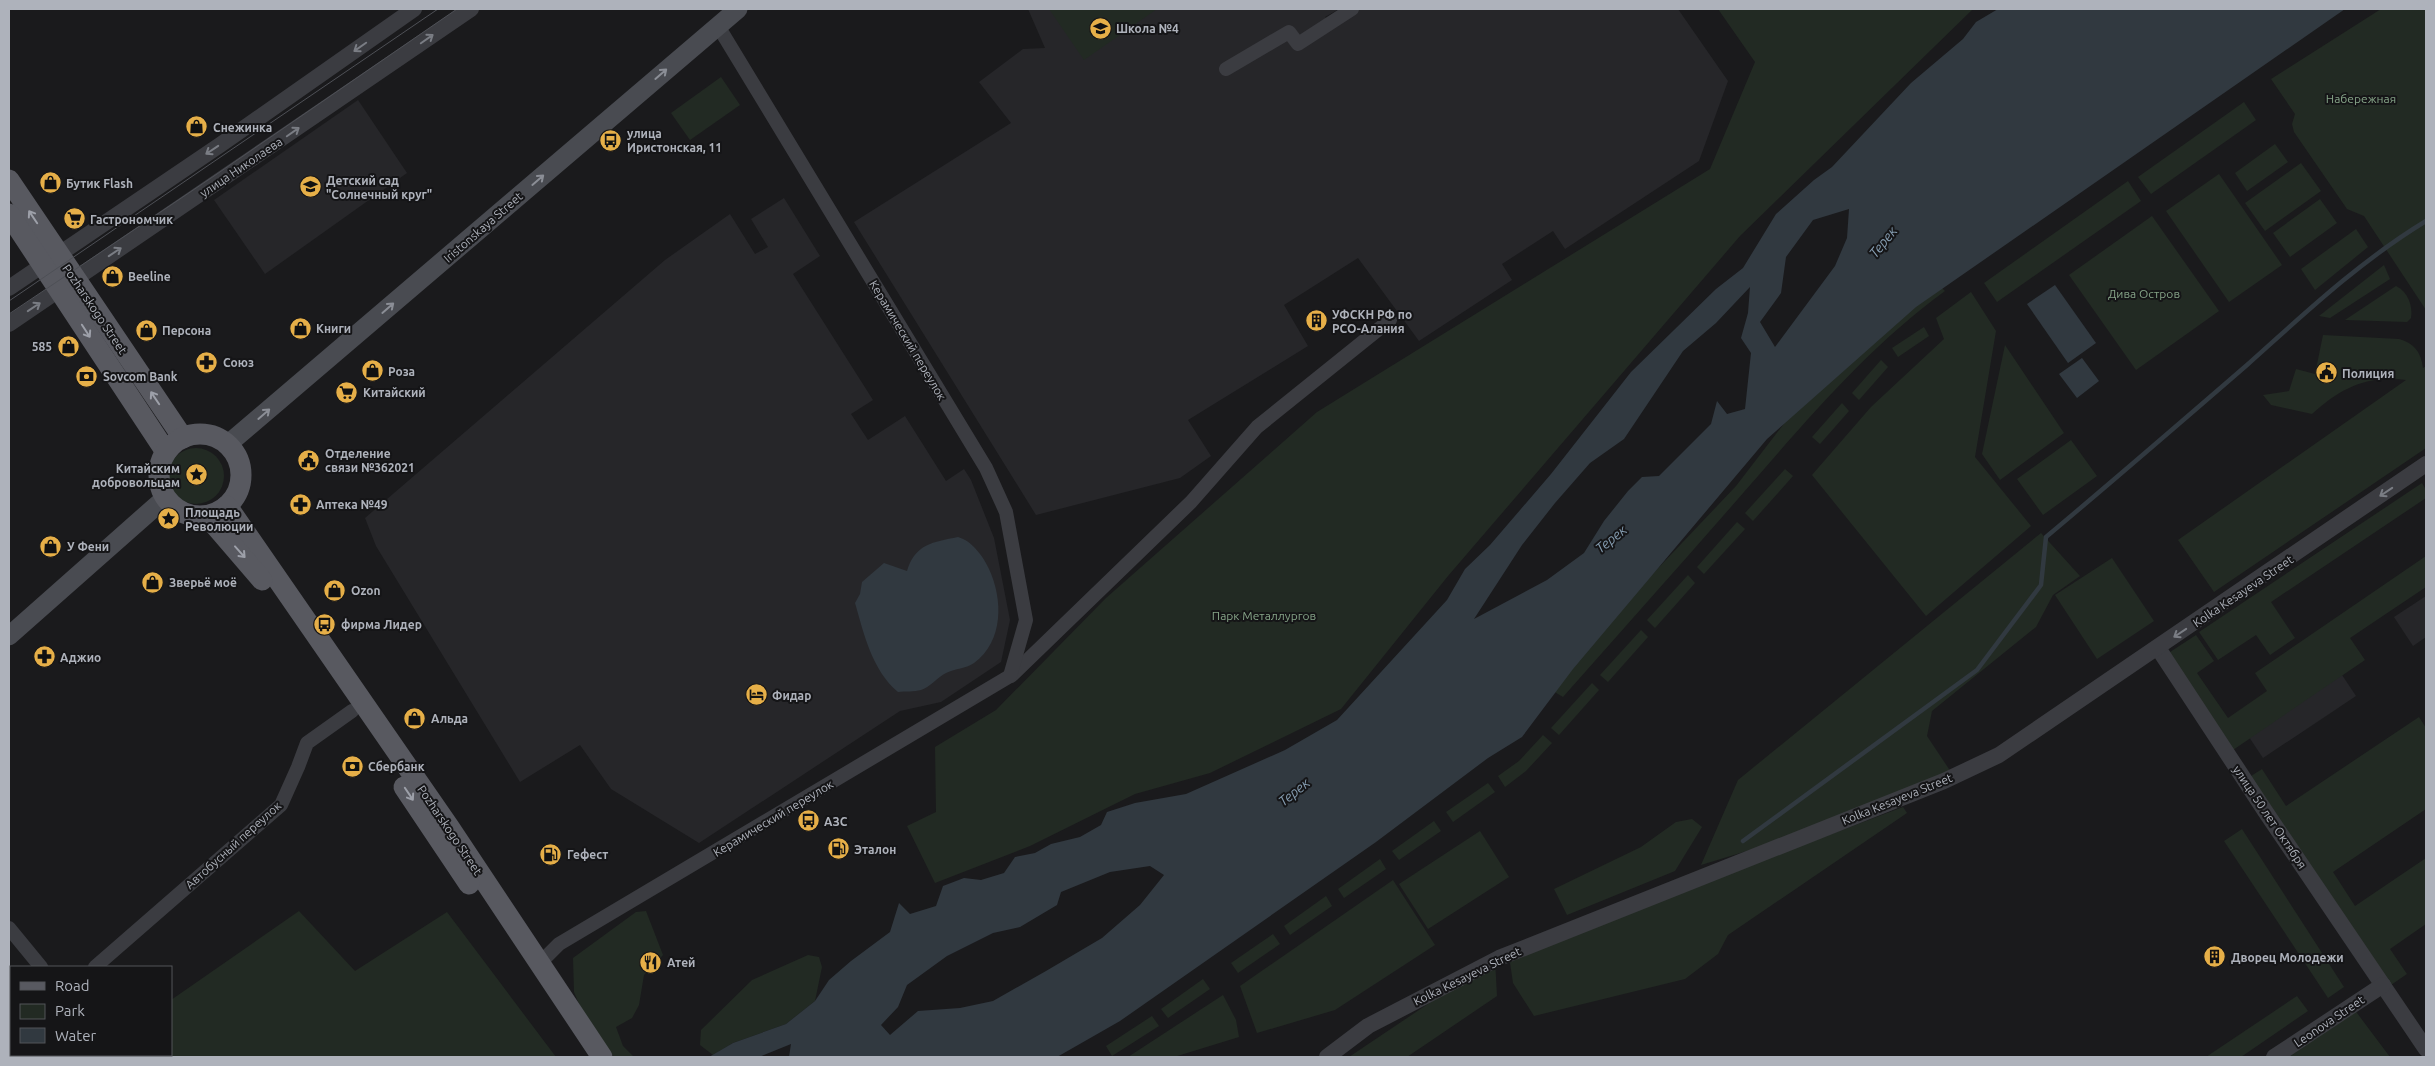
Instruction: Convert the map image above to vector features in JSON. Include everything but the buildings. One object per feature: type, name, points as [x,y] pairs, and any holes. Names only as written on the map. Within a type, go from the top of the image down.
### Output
[{"type":"main road","name":"Iristonskaya Street","points":[[228,445],[738,9]]},
{"type":"main road","name":"Pozharskogo Street","points":[[9,180],[50,259],[166,452]]},
{"type":"main road","name":"Pozharskogo Street","points":[[9,214],[50,259]]},
{"type":"main road","name":"Pozharskogo Street","points":[[67,285],[183,438]]},
{"type":"main road","points":[[194,435],[206,435],[228,445],[236,456],[240,469],[240,482],[236,495],[227,506],[207,516],[191,516],[176,509],[165,498],[160,487],[159,474],[166,452],[183,438],[194,435]]},
{"type":"main road","points":[[9,636],[165,498]]},
{"type":"main road","name":"Pozharskogo Street","points":[[227,506],[449,827],[540,963],[592,1054]]},
{"type":"main road","name":"Pozharskogo Street","points":[[207,516],[256,570],[352,711],[592,1054]]},
{"type":"street","points":[[9,288],[220,145],[414,9]]},
{"type":"street","name":"улица Николаева","points":[[9,324],[239,169],[471,9]]},
{"type":"street","points":[[1226,69],[1288,32],[1298,44],[1352,9]]},
{"type":"street","name":"Керамический переулок","points":[[718,26],[986,468],[1006,512],[1026,620],[1010,676]]},
{"type":"street","name":"Керамический переулок","points":[[540,963],[559,944],[1010,676],[1191,502],[1257,426],[1390,320]]},
{"type":"street","name":"Kolka Kesayeva Street","points":[[1327,1057],[1368,1026],[1499,958],[1985,762],[2011,748],[2426,464]]},
{"type":"street","name":"улица 50 лет Октября","points":[[2158,648],[2264,811],[2426,1049]]},
{"type":"street","name":"Автобусный переулок","points":[[96,966],[280,805],[298,767],[306,743],[352,711]]},
{"type":"street","points":[[9,928],[40,966]]},
{"type":"street","name":"Leonova Street","points":[[2274,1057],[2383,984]]},
{"type":"shaded area","points":[[1028,9],[1339,9],[1325,17],[1333,24],[1359,9],[1678,9],[1728,81],[1699,161],[1565,249],[1553,231],[1502,264],[1512,280],[1419,341],[1358,258],[1284,305],[1308,346],[1188,420],[1211,456],[1180,478],[1036,515],[854,222],[1011,123],[979,82],[1023,49],[1045,48]]},
{"type":"shaded area","name":"Детский сад \"Солнечный круг\"","points":[[358,100],[407,173],[265,274],[214,200]]},
{"type":"shaded area","points":[[784,198],[820,256],[793,274],[873,400],[851,414],[868,440],[905,416],[946,481],[964,469],[971,480],[994,538],[1010,620],[1001,662],[941,702],[900,711],[699,843],[611,789],[580,745],[520,782],[376,546],[365,518],[665,260],[730,214],[755,254],[768,247],[751,219]]},
{"type":"shaded area","points":[[2426,596],[2426,637],[2413,646],[2394,617]]},
{"type":"shaded area","points":[[2336,666],[2356,696],[2263,758],[2243,728]]},
{"type":"green space","points":[[1049,9],[1157,9],[1084,60]]},
{"type":"green space","name":"Парк Металлургов","points":[[1718,9],[1973,9],[1740,236],[1448,576],[1341,709],[1210,773],[1135,794],[1030,846],[935,883],[907,826],[936,812],[935,747],[996,710],[1106,598],[1317,412],[1710,169],[1755,62]]},
{"type":"green space","name":"Набережная","points":[[2381,9],[2426,9],[2426,310],[2364,216],[2347,209],[2294,132],[2292,124],[2295,114],[2271,79]]},
{"type":"green space","points":[[721,77],[740,105],[690,140],[671,113]]},
{"type":"green space","points":[[2244,102],[2256,120],[2151,194],[2138,177]]},
{"type":"green space","points":[[2275,144],[2288,162],[2247,191],[2235,173]]},
{"type":"green space","points":[[2301,163],[2321,191],[2265,231],[2245,203]]},
{"type":"green space","points":[[2219,174],[2282,265],[2229,302],[2166,211]]},
{"type":"green space","points":[[2128,181],[2141,201],[1997,302],[1984,283]]},
{"type":"green space","points":[[2320,199],[2337,223],[2290,257],[2273,233]]},
{"type":"green space","name":"Дива Остров","points":[[2152,216],[2219,311],[2136,370],[2069,275]]},
{"type":"green space","points":[[2356,229],[2368,247],[2315,290],[2301,269]]},
{"type":"green space","points":[[2384,265],[2390,279],[2330,318],[2319,316]]},
{"type":"green space","points":[[1934,280],[1945,291],[1890,336],[1839,386],[1563,697],[1553,691],[1555,677],[1736,486],[1796,408]]},
{"type":"green space","points":[[2396,286],[2404,292],[2410,304],[2411,318],[2407,322],[2345,320]]},
{"type":"green space","points":[[1971,292],[1996,331],[1975,457],[2031,526],[1926,616],[1812,475],[1871,407],[1944,339],[1936,318]]},
{"type":"green space","points":[[1924,327],[1929,336],[1898,357],[1892,348]]},
{"type":"green space","points":[[2323,335],[2399,339],[2409,343],[2416,349],[2421,357],[2423,368],[2426,366],[2426,448],[2214,592],[2178,540],[2406,380],[2379,379],[2355,385],[2333,397],[2312,414],[2271,405],[2263,395],[2289,391],[2296,369],[2315,374]]},
{"type":"green space","points":[[2005,345],[2064,433],[2000,480],[1982,454]]},
{"type":"green space","points":[[1881,360],[1888,367],[1859,400],[1852,393]]},
{"type":"green space","points":[[1842,403],[1849,411],[1820,444],[1812,437]]},
{"type":"green space","points":[[2071,440],[2097,476],[2043,515],[2017,479]]},
{"type":"green space","points":[[196,448],[211,453],[219,461],[224,476],[219,491],[211,499],[196,504],[181,499],[173,491],[168,476],[173,461],[181,453]]},
{"type":"green space","points":[[1785,469],[1793,476],[1753,521],[1745,513]]},
{"type":"green space","points":[[2422,483],[2426,490],[2426,498],[2271,602],[2295,638],[2270,655],[2256,635],[2218,660],[2199,632]]},
{"type":"green space","points":[[1737,522],[1745,529],[1704,574],[1697,567]]},
{"type":"green space","points":[[2041,533],[2080,576],[2053,595],[2036,627],[1932,711],[1927,736],[1953,775],[1773,843],[1701,865],[1738,780]]},
{"type":"green space","points":[[2426,556],[2426,587],[2350,638],[2365,660],[2233,750],[2167,654],[2196,635],[2214,661],[2197,673],[2228,718],[2267,691],[2255,673]]},
{"type":"green space","points":[[2112,558],[2154,621],[2097,659],[2055,595]]},
{"type":"green space","points":[[1688,575],[1695,583],[1655,628],[1647,620]]},
{"type":"green space","points":[[1641,630],[1648,637],[1608,682],[1600,675]]},
{"type":"green space","points":[[1592,683],[1599,690],[1559,735],[1551,728]]},
{"type":"green space","points":[[2419,717],[2426,728],[2426,809],[2333,872],[2355,906],[2426,858],[2426,924],[2390,949],[2407,974],[2388,987],[2248,778],[2262,769],[2286,806]]},
{"type":"green space","points":[[1543,735],[1552,743],[1526,771],[1505,787],[1498,776],[1519,761]]},
{"type":"green space","points":[[1488,783],[1495,792],[1453,822],[1446,812]]},
{"type":"green space","points":[[1903,807],[1907,813],[1728,935],[1718,954],[1685,979],[1534,1016],[1513,983],[1509,956]]},
{"type":"green space","points":[[1692,819],[1702,827],[1675,871],[1567,915],[1554,889],[1641,847],[1676,822]]},
{"type":"green space","points":[[1434,821],[1441,831],[1399,860],[1392,851]]},
{"type":"green space","points":[[2242,829],[2344,987],[2328,998],[2224,841]]},
{"type":"green space","points":[[1480,831],[1509,877],[1428,929],[1399,884]]},
{"type":"green space","points":[[1380,859],[1386,869],[1344,898],[1338,889]]},
{"type":"green space","points":[[1393,880],[1435,945],[1335,1010],[1257,1033],[1240,986]]},
{"type":"green space","points":[[1326,896],[1332,906],[1290,935],[1284,926]]},
{"type":"green space","points":[[299,911],[355,971],[447,912],[556,1057],[146,1057],[172,1056],[172,999]]},
{"type":"green space","points":[[646,911],[663,955],[644,975],[639,1005],[632,1018],[616,1027],[623,1046],[634,1057],[614,1057],[582,1011],[574,992],[573,958],[636,912]]},
{"type":"green space","points":[[1273,934],[1280,944],[1238,973],[1231,963]]},
{"type":"green space","points":[[808,955],[819,957],[822,967],[815,1001],[786,1024],[733,1043],[713,1055],[700,1045],[701,1030],[752,980]]},
{"type":"green space","points":[[1495,959],[1497,996],[1407,1057],[1349,1057]]},
{"type":"green space","points":[[1203,979],[1210,989],[1168,1018],[1161,1009]]},
{"type":"green space","points":[[1223,995],[1236,1020],[1239,1037],[1174,1057],[1128,1057]]},
{"type":"green space","points":[[2297,996],[2308,1011],[2241,1057],[2206,1057]]},
{"type":"green space","points":[[2354,1009],[2390,1057],[2281,1057]]},
{"type":"green space","points":[[1152,1016],[1159,1026],[1112,1056],[1106,1046]]},
{"type":"water","name":"Терек","points":[[1998,9],[2345,9],[1916,307],[1767,439],[1573,669],[1522,737],[1488,758],[1376,842],[1120,1021],[1057,1057],[789,1057],[791,1044],[759,1057],[709,1057],[733,1043],[786,1024],[815,1001],[829,980],[890,932],[899,903],[910,914],[936,906],[943,886],[964,878],[981,880],[1004,873],[1015,857],[1035,853],[1051,844],[1080,837],[1101,825],[1107,812],[1135,803],[1186,794],[1285,750],[1337,720],[1447,600],[1465,569],[1490,545],[1551,474],[1631,372],[1716,289],[1743,268],[1776,214],[1814,180],[1832,167],[1911,83],[1963,39],[1976,22]],"holes":[[[1849,209],[1847,238],[1835,266],[1775,347],[1760,322],[1781,293],[1786,257],[1813,220]],[[1750,287],[1748,313],[1741,338],[1751,353],[1745,409],[1727,414],[1717,401],[1711,424],[1659,476],[1642,477],[1628,491],[1604,521],[1584,553],[1547,580],[1474,619],[1522,545],[1555,503],[1590,463],[1624,439],[1683,351],[1716,323]],[[1150,866],[1164,875],[1140,905],[1102,938],[993,1001],[960,1008],[918,1011],[890,1035],[881,1025],[898,1007],[907,985],[947,956],[993,933],[1020,927],[1057,905],[1061,892],[1110,872]]]},
{"type":"water","points":[[2055,285],[2096,343],[2068,363],[2027,304]]},
{"type":"water","points":[[2082,358],[2099,381],[2077,398],[2059,374]]},
{"type":"water","points":[[958,537],[968,542],[984,559],[994,581],[998,606],[996,631],[984,654],[974,663],[946,673],[924,689],[898,692],[889,683],[875,662],[866,639],[855,603],[860,594],[862,582],[884,563],[907,571],[915,555],[926,546]]},
{"type":"waterway","points":[[1743,841],[1977,670],[2041,585],[2046,537],[2333,289],[2378,253],[2426,221]]},
{"type":"tram line","points":[[9,301],[438,9]]},
{"type":"tram line","points":[[9,314],[457,9]]},
{"type":"place","name":"Школа №4","points":[[1100,28]]},
{"type":"place","name":"Снежинка","points":[[197,127]]},
{"type":"place","name":"улица Иристонская, 11","points":[[611,140]]},
{"type":"place","name":"Бутик Flash","points":[[50,183]]},
{"type":"place","name":"Детский сад \"Солнечный круг\"","points":[[310,187]]},
{"type":"place","name":"Гастрономчик","points":[[74,219]]},
{"type":"place","name":"Beeline","points":[[112,276]]},
{"type":"place","name":"УФСКН РФ по РСО-Алания","points":[[1316,321]]},
{"type":"place","name":"Книги","points":[[300,328]]},
{"type":"place","name":"Персона","points":[[146,330]]},
{"type":"place","name":"585","points":[[68,346]]},
{"type":"place","name":"Союз","points":[[207,362]]},
{"type":"place","name":"Роза","points":[[372,371]]},
{"type":"place","name":"Полиция","points":[[2326,373]]},
{"type":"place","name":"Sovcom Bank","points":[[87,376]]},
{"type":"place","name":"Китайский","points":[[347,392]]},
{"type":"place","name":"Отделение связи №362021","points":[[309,460]]},
{"type":"place","name":"Китайским добровольцам","points":[[196,475]]},
{"type":"place","name":"Аптека №49","points":[[300,504]]},
{"type":"place","name":"Площадь Революции","points":[[169,519]]},
{"type":"place","name":"У Фени","points":[[51,546]]},
{"type":"place","name":"Зверьё моё","points":[[153,582]]},
{"type":"place","name":"Ozon","points":[[335,590]]},
{"type":"place","name":"фирма Лидер","points":[[325,624]]},
{"type":"place","name":"Аджио","points":[[44,657]]},
{"type":"place","name":"Фидар","points":[[756,695]]},
{"type":"place","name":"Альда","points":[[415,718]]},
{"type":"place","name":"Сбербанк","points":[[352,766]]},
{"type":"place","name":"АЗС","points":[[808,821]]},
{"type":"place","name":"Эталон","points":[[838,849]]},
{"type":"place","name":"Гефест","points":[[551,854]]},
{"type":"place","name":"Дворец Молодежи","points":[[2215,957]]},
{"type":"place","name":"Атей","points":[[651,962]]}]
